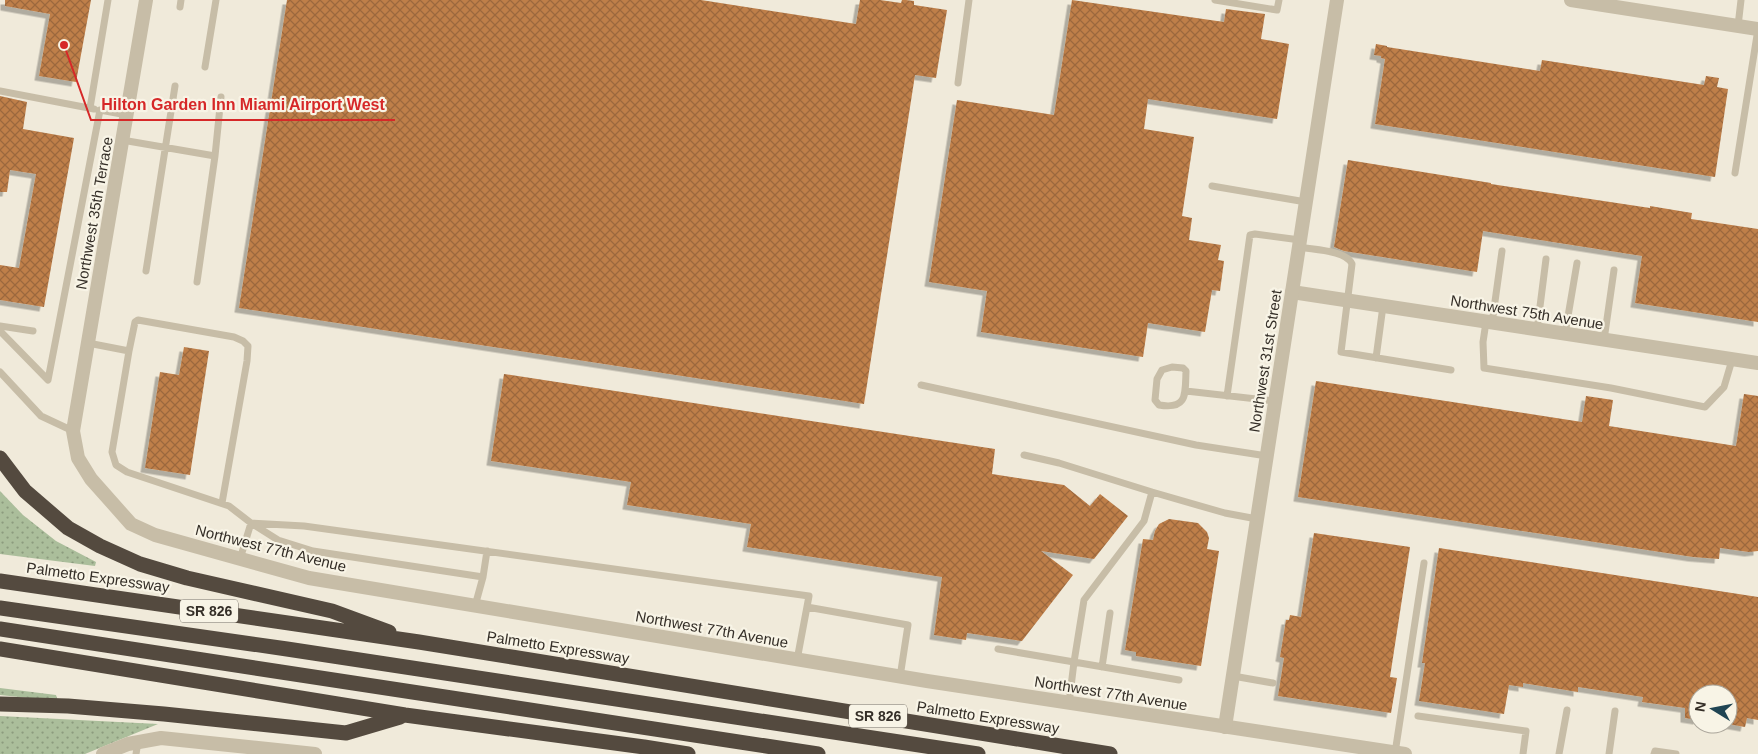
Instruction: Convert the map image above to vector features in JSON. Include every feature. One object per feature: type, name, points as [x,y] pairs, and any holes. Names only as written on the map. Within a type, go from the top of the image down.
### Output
[{"type":"highway","points":[[0,458],[25,491],[68,528],[100,546],[140,564],[187,578],[332,611],[419,642]]},
{"type":"highway","name":"Palmetto Expressway","points":[[0,581],[419,642],[1110,754]]},
{"type":"highway","points":[[0,608],[288,649],[978,754]]},
{"type":"highway","points":[[0,629],[818,754]]},
{"type":"highway","points":[[0,649],[405,716],[688,754]]},
{"type":"highway","points":[[0,704],[68,706],[164,714],[346,733],[405,716]]},
{"type":"street","name":"Northwest 35th Terrace","points":[[73,431],[146,0]]},
{"type":"street","name":"Northwest 31st Street","points":[[1224,727],[1336,0]]},
{"type":"street","points":[[1570,0],[1644,9],[1758,29]]},
{"type":"street","name":"Northwest 75th Avenue","points":[[1292,292],[1758,364]]},
{"type":"street","name":"Northwest 77th Avenue","points":[[73,431],[78,458],[91,479],[131,524],[155,535],[310,578],[900,677],[1400,753]]},
{"type":"street","points":[[103,754],[119,747],[137,748],[161,738],[315,754]]},
{"type":"lane","points":[[90,108],[108,0]]},
{"type":"lane","points":[[204,67],[216,0]]},
{"type":"lane","points":[[958,83],[969,0]]},
{"type":"lane","points":[[1215,0],[1277,10],[1279,0]]},
{"type":"lane","points":[[1738,26],[1740,0]]},
{"type":"lane","points":[[1735,173],[1758,29]]},
{"type":"lane","points":[[146,271],[175,86]]},
{"type":"lane","points":[[0,91],[127,115]]},
{"type":"lane","points":[[196,282],[215,156],[221,97]]},
{"type":"lane","points":[[0,331],[48,380],[100,110]]},
{"type":"lane","points":[[122,140],[215,156]]},
{"type":"lane","points":[[1212,186],[1306,202]]},
{"type":"lane","points":[[1227,396],[1250,235],[1255,234],[1340,254],[1350,260],[1352,271],[1341,352],[1451,370]]},
{"type":"lane","points":[[1502,251],[1489,322],[1483,342],[1484,368],[1611,388],[1705,407],[1724,387],[1732,360]]},
{"type":"lane","points":[[1537,330],[1546,259]]},
{"type":"lane","points":[[1565,334],[1577,263]]},
{"type":"lane","points":[[1604,340],[1614,270]]},
{"type":"lane","points":[[1376,358],[1383,306]]},
{"type":"lane","points":[[222,503],[248,361],[248,346],[243,341],[234,337],[138,320],[135,322],[112,452],[116,465],[138,477],[229,506],[250,523],[278,540],[313,551],[483,576]]},
{"type":"lane","points":[[0,326],[32,331]]},
{"type":"lane","points":[[88,343],[130,350]]},
{"type":"lane","points":[[1172,367],[1183,368],[1186,371],[1186,391],[1180,404],[1173,407],[1159,405],[1155,400],[1157,379],[1162,370],[1172,367]]},
{"type":"lane","points":[[0,372],[41,416],[73,431]]},
{"type":"lane","points":[[922,385],[1196,445],[1267,456]]},
{"type":"lane","points":[[1186,391],[1275,401]]},
{"type":"lane","points":[[1024,455],[1059,463],[1225,513],[1257,520]]},
{"type":"lane","points":[[1069,703],[1084,600],[1144,521],[1152,492]]},
{"type":"lane","points":[[240,558],[250,523]]},
{"type":"lane","points":[[250,523],[304,526],[809,596],[798,660]]},
{"type":"lane","points":[[476,606],[487,551]]},
{"type":"lane","points":[[1400,753],[1424,562]]},
{"type":"lane","points":[[807,607],[908,625],[900,677]]},
{"type":"lane","points":[[1102,667],[1110,612]]},
{"type":"lane","points":[[998,649],[1179,680]]},
{"type":"lane","points":[[1233,676],[1273,683]]},
{"type":"lane","points":[[1560,754],[1567,710]]},
{"type":"lane","points":[[1609,754],[1615,711]]},
{"type":"lane","points":[[1418,716],[1526,731],[1522,754]]},
{"type":"lane","points":[[1654,754],[1654,751],[1676,754]]},
{"type":"green space","points":[[0,491],[23,515],[56,541],[96,562],[95,566],[0,554]]},
{"type":"green space","points":[[0,688],[56,695],[58,701],[0,695]]},
{"type":"green space","points":[[0,716],[158,724],[85,754],[0,754]]},
{"type":"building","points":[[5,0],[91,0],[76,82],[39,76],[50,14],[5,6]]},
{"type":"building","points":[[287,0],[701,0],[856,24],[860,0],[901,3],[902,0],[906,0],[914,1],[914,5],[947,10],[936,78],[915,75],[864,404],[239,308]]},
{"type":"building","points":[[1072,0],[1224,22],[1226,9],[1265,14],[1261,39],[1289,44],[1277,119],[1148,99],[1144,129],[1194,137],[1182,216],[1192,218],[1189,240],[1221,245],[1218,260],[1224,261],[1220,291],[1212,290],[1205,332],[1148,323],[1143,357],[981,332],[987,291],[929,282],[957,100],[1054,115]]},
{"type":"building","points":[[1376,44],[1540,71],[1542,60],[1704,85],[1706,76],[1719,78],[1717,87],[1728,89],[1715,177],[1375,124],[1385,59],[1374,55]]},
{"type":"building","points":[[0,96],[27,102],[23,129],[74,138],[44,307],[0,300],[0,265],[19,268],[36,174],[10,170],[7,192],[0,192]]},
{"type":"building","points":[[1348,160],[1491,184],[1692,213],[1691,219],[1758,229],[1758,322],[1635,303],[1642,256],[1483,231],[1477,272],[1344,251],[1334,247]]},
{"type":"building","points":[[184,347],[209,351],[190,475],[145,468],[160,372],[179,375]]},
{"type":"building","points":[[504,374],[995,449],[992,474],[1064,485],[1090,506],[1100,494],[1128,516],[1094,559],[1041,551],[1073,575],[1022,641],[967,633],[966,640],[934,635],[942,577],[747,547],[751,524],[627,505],[631,482],[491,461]]},
{"type":"building","points":[[1316,381],[1582,422],[1586,396],[1613,400],[1609,426],[1736,446],[1744,394],[1758,396],[1758,551],[1749,552],[1720,548],[1719,559],[1693,557],[1298,497]]},
{"type":"building","points":[[1169,519],[1198,523],[1207,532],[1209,538],[1207,549],[1219,551],[1201,666],[1136,656],[1136,652],[1125,650],[1143,539],[1153,540],[1159,524]]},
{"type":"building","points":[[1314,533],[1410,547],[1390,677],[1397,678],[1391,713],[1278,696],[1284,658],[1280,657],[1286,620],[1289,620],[1290,615],[1301,617]]},
{"type":"building","points":[[1439,548],[1758,597],[1758,720],[1747,718],[1745,727],[1738,726],[1738,684],[1688,684],[1688,718],[1685,718],[1685,708],[1642,702],[1643,697],[1578,687],[1578,692],[1523,683],[1523,687],[1509,685],[1504,714],[1419,701],[1425,663],[1422,663]]},
{"type":"place","name":"Hilton Garden Inn Miami Airport West","points":[[64,45]]}]
